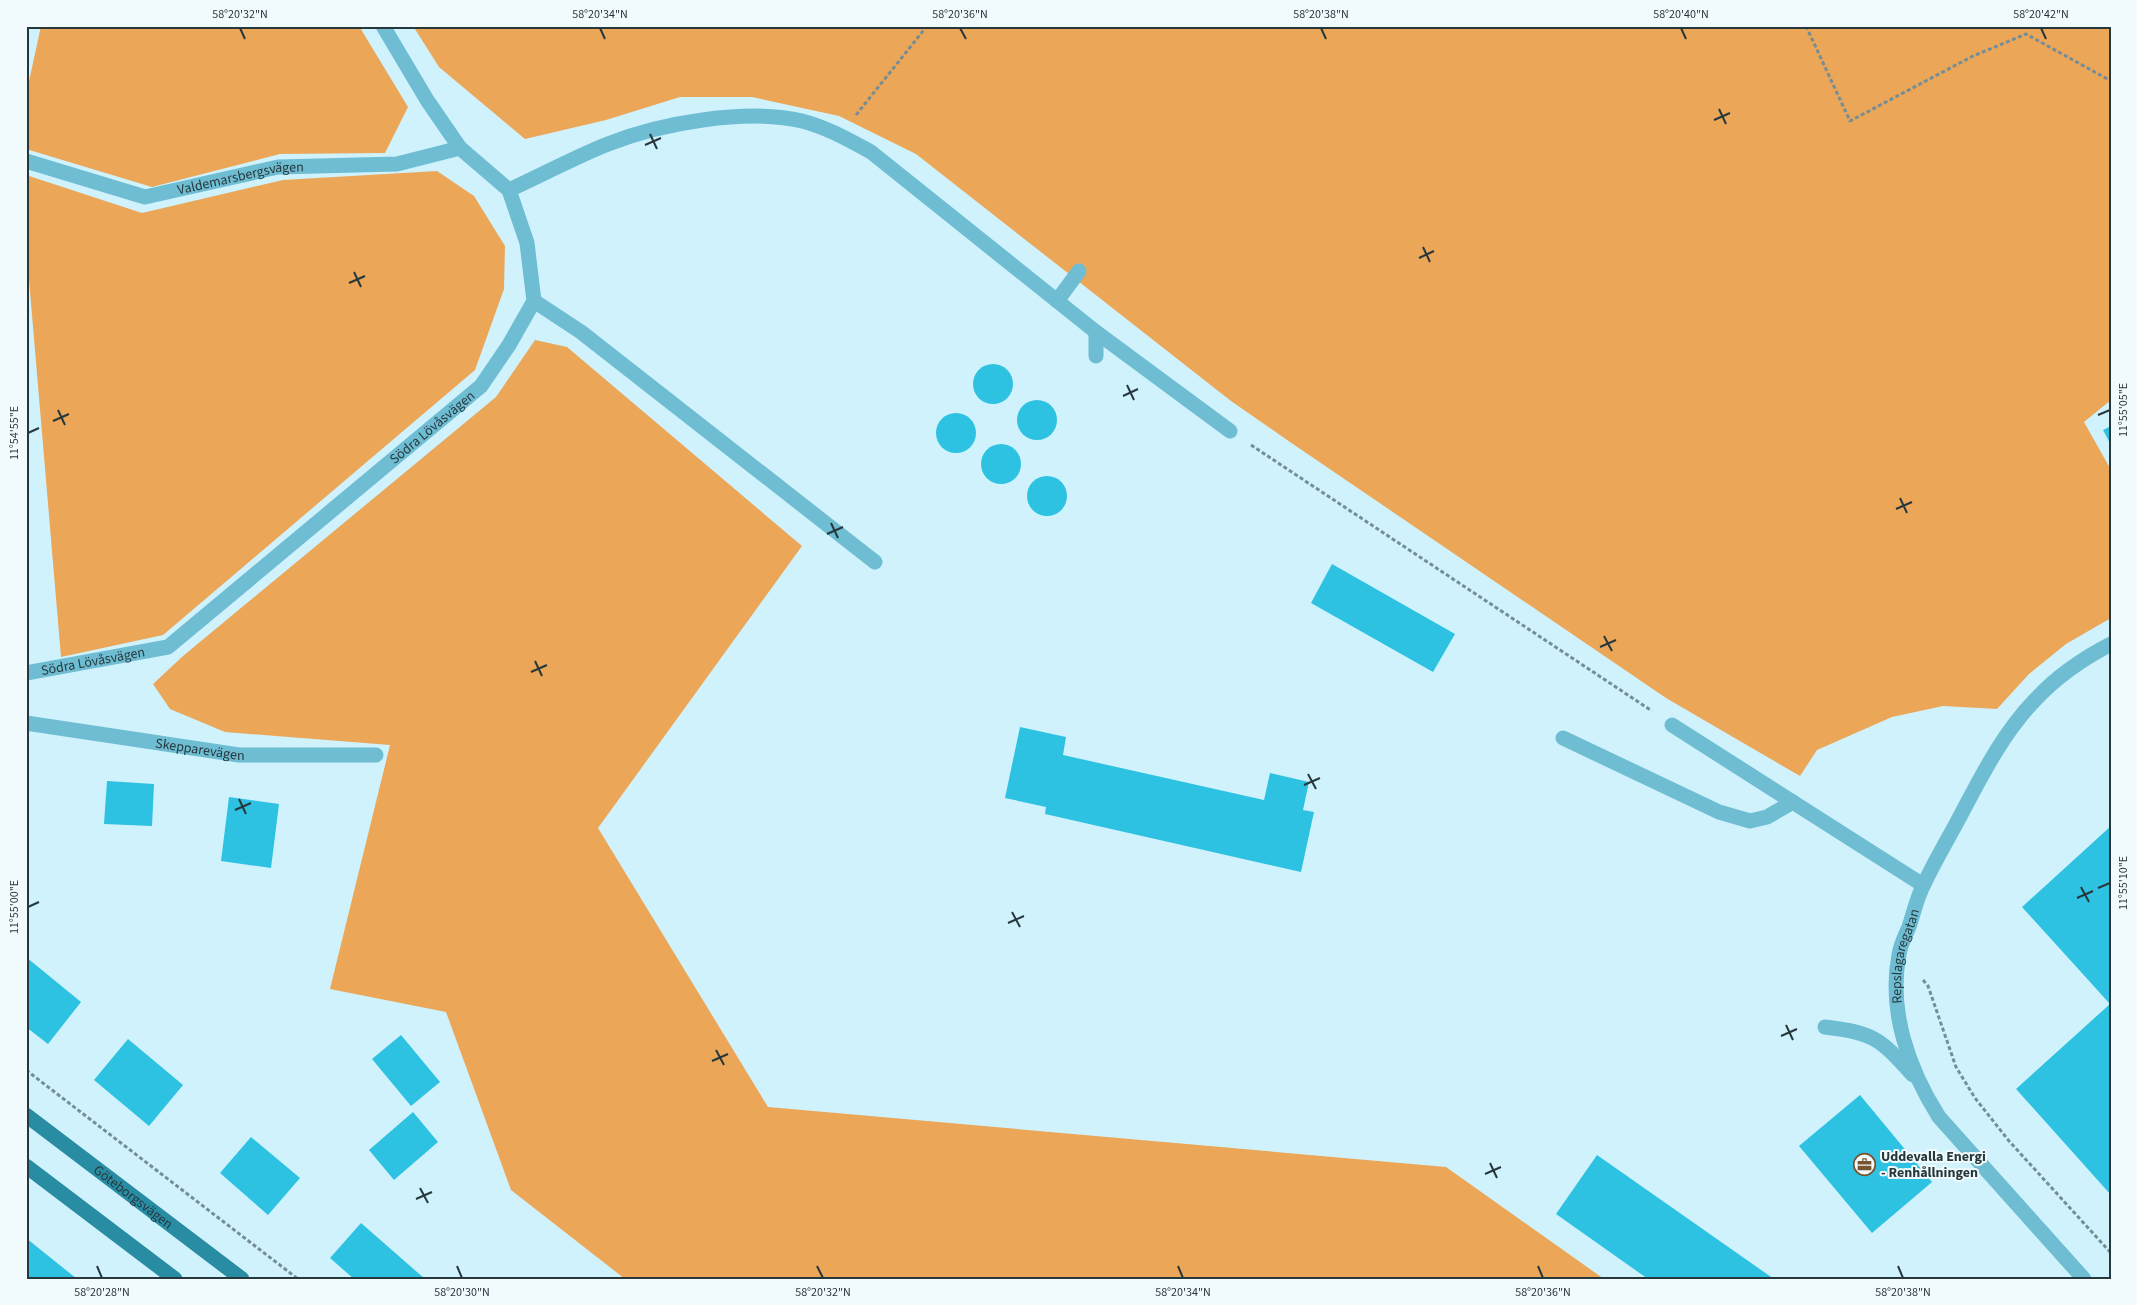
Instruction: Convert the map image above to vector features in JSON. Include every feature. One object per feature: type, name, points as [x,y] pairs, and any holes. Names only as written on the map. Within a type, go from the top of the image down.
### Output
[{"type":"main road","name":"Göteborgsvägen","points":[[26,1115],[242,1279]]},
{"type":"main road","points":[[26,1166],[175,1279]]},
{"type":"street","points":[[383,26],[427,100],[460,148],[509,190],[527,243],[534,301],[580,332],[875,562]]},
{"type":"street","points":[[509,190],[609,144],[645,133],[722,117],[761,116],[802,122],[840,135],[871,152],[900,173],[1096,332],[1230,431]]},
{"type":"street","name":"Valdemarsbergsvägen","points":[[26,161],[145,197],[278,167],[396,164],[460,148]]},
{"type":"street","points":[[1057,301],[1079,271]]},
{"type":"street","name":"Södra Lövåsvägen","points":[[26,673],[168,647],[481,386],[509,346],[534,301]]},
{"type":"street","points":[[1096,332],[1096,356]]},
{"type":"street","name":"Repslagaregatan","points":[[2084,1279],[1939,1116],[1918,1080],[1908,1053],[1900,1018],[1897,980],[1899,954],[1923,885],[1990,760],[2010,730],[2034,700],[2060,676],[2089,656],[2111,644]]},
{"type":"street","name":"Skepparevägen","points":[[26,723],[239,755],[376,754]]},
{"type":"street","points":[[1672,725],[1923,885]]},
{"type":"street","points":[[1563,738],[1719,812],[1750,821],[1767,817],[1793,802]]},
{"type":"street","points":[[1825,1027],[1860,1032],[1872,1037],[1892,1052],[1918,1080]]},
{"type":"path","points":[[840,135],[927,26]]},
{"type":"path","points":[[1806,26],[1850,121],[1973,56],[2026,34],[2111,81]]},
{"type":"path","points":[[1230,431],[1672,725]]},
{"type":"path","points":[[1899,954],[1916,969],[1928,986],[1956,1067],[1975,1098],[2009,1141],[2111,1253]]},
{"type":"path","points":[[26,1070],[298,1279]]},
{"type":"shaded area","points":[[41,26],[359,26],[408,107],[385,153],[280,154],[152,187],[26,149],[26,95]]},
{"type":"shaded area","points":[[413,26],[2111,26],[2111,400],[2084,422],[2111,470],[2111,618],[2066,644],[2029,674],[1997,709],[1943,706],[1892,717],[1817,750],[1800,776],[1666,698],[1231,401],[916,154],[839,116],[752,97],[680,97],[606,120],[525,139],[439,67]]},
{"type":"shaded area","points":[[437,171],[474,196],[505,246],[504,289],[475,370],[163,635],[61,657],[26,244],[26,175],[142,213],[283,180]]},
{"type":"shaded area","points":[[535,340],[567,347],[802,546],[598,828],[768,1107],[1446,1167],[1604,1279],[625,1279],[511,1190],[446,1012],[330,989],[390,745],[225,732],[170,709],[153,684],[183,656],[496,397]]},
{"type":"building","points":[[997,364],[1004,367],[1010,373],[1013,384],[1012,392],[1004,401],[997,404],[989,404],[982,401],[974,392],[973,380],[976,373],[985,365]]},
{"type":"building","points":[[1041,400],[1048,403],[1054,409],[1057,420],[1056,428],[1048,437],[1041,440],[1033,440],[1026,437],[1018,428],[1017,416],[1020,409],[1029,401]]},
{"type":"building","points":[[960,413],[967,416],[973,422],[976,433],[975,441],[967,450],[960,453],[952,453],[945,450],[937,441],[936,429],[939,422],[948,414]]},
{"type":"building","points":[[2111,426],[2111,445],[2103,430]]},
{"type":"building","points":[[1005,444],[1012,447],[1018,453],[1021,464],[1020,472],[1012,481],[1005,484],[997,484],[990,481],[982,472],[981,460],[984,453],[993,445]]},
{"type":"building","points":[[1051,476],[1058,479],[1064,485],[1067,496],[1066,504],[1058,513],[1051,516],[1043,516],[1036,513],[1028,504],[1027,492],[1030,485],[1039,477]]},
{"type":"building","points":[[1332,564],[1455,634],[1433,672],[1311,603]]},
{"type":"building","points":[[1020,727],[1066,737],[1063,755],[1264,800],[1270,773],[1309,782],[1303,810],[1314,812],[1301,872],[1045,814],[1046,807],[1005,798]]},
{"type":"building","points":[[107,781],[154,784],[152,826],[104,824]]},
{"type":"building","points":[[229,797],[279,804],[271,868],[221,861]]},
{"type":"building","points":[[2111,826],[2111,1195],[2016,1089],[2110,1004],[2022,907]]},
{"type":"building","points":[[26,957],[81,1002],[48,1044],[26,1027]]},
{"type":"building","points":[[401,1035],[440,1082],[411,1106],[372,1059]]},
{"type":"building","points":[[128,1039],[183,1085],[149,1126],[94,1080]]},
{"type":"building","name":"Uddevalla Energi - Renhållningen","points":[[1860,1095],[1932,1182],[1872,1233],[1799,1146]]},
{"type":"building","points":[[413,1112],[438,1142],[394,1180],[369,1150]]},
{"type":"building","points":[[251,1137],[300,1178],[268,1215],[220,1173]]},
{"type":"building","points":[[1597,1155],[1774,1279],[1648,1279],[1556,1214]]},
{"type":"building","points":[[361,1223],[425,1279],[354,1279],[330,1258]]},
{"type":"building","points":[[26,1238],[77,1279],[26,1279]]},
{"type":"place","name":"Uddevalla Energi - Renhållningen","points":[[1865,1164]]}]
